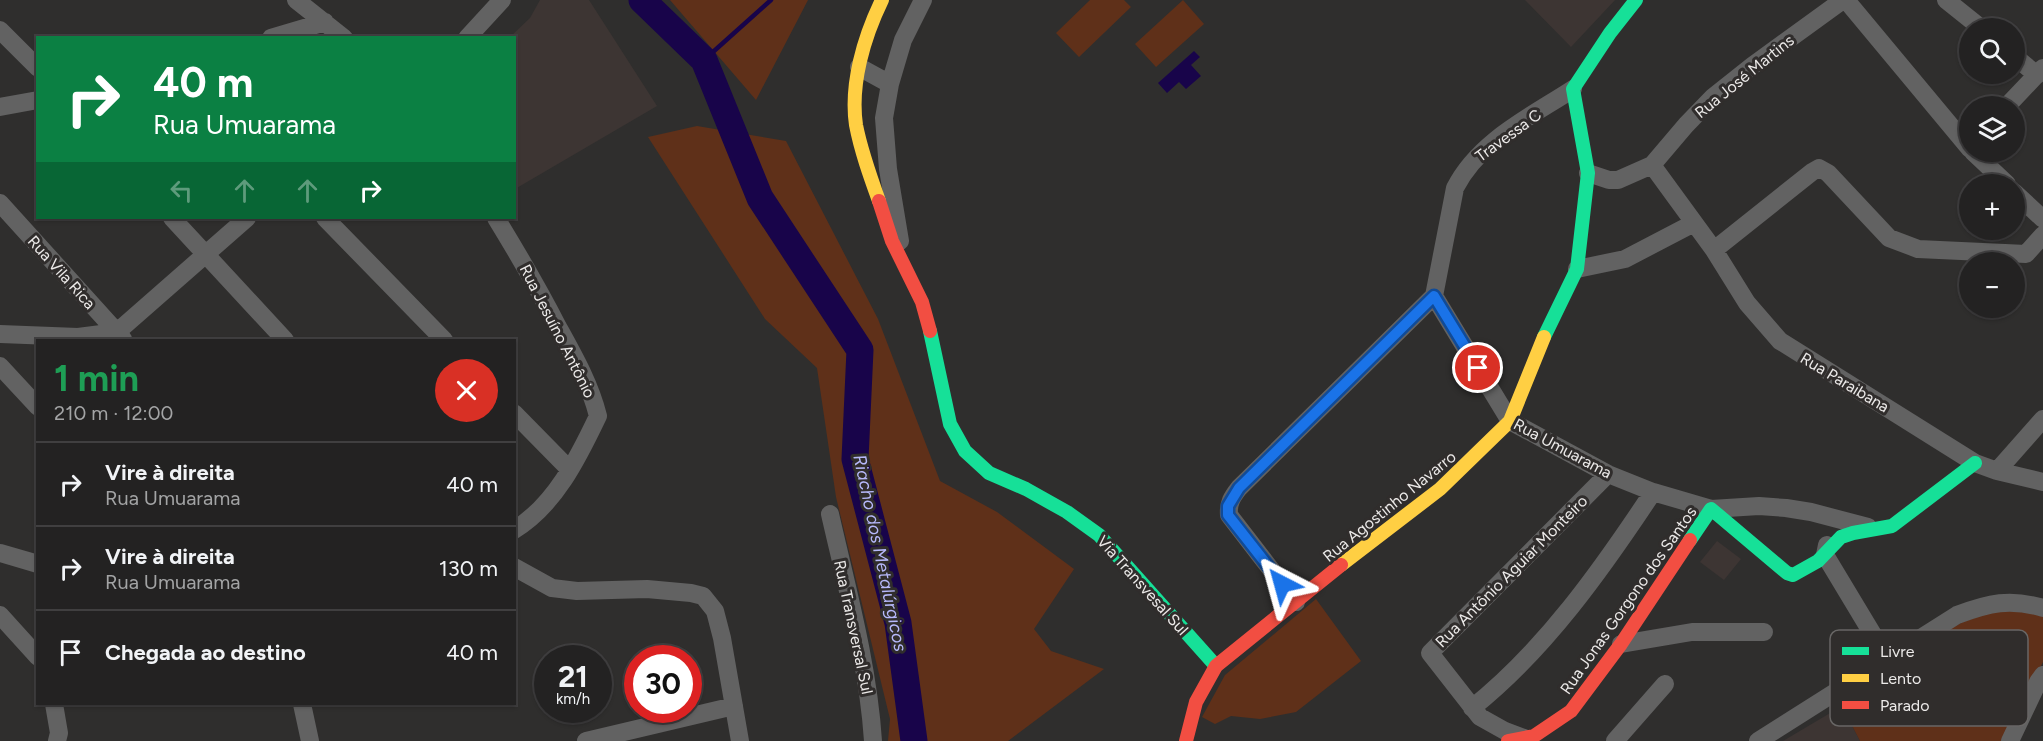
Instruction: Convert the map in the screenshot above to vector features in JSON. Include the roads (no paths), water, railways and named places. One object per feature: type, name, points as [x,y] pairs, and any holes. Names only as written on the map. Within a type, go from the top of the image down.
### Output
[{"type":"street","points":[[296,0],[342,36]]},
{"type":"street","points":[[469,36],[502,0]]},
{"type":"street","name":"Via Transvesal Sul","points":[[882,0],[871,22],[859,67],[855,100],[856,123],[861,148],[892,241],[922,302],[936,353],[950,424],[965,451],[989,473],[1026,489],[1067,512],[1099,535],[1216,666]]},
{"type":"street","name":"Via Transvesal Sul","points":[[900,255],[900,236],[888,169],[884,118],[890,84],[903,40],[923,0]]},
{"type":"street","points":[[1573,89],[1610,33],[1636,0]]},
{"type":"street","points":[[1844,0],[1959,135]]},
{"type":"street","name":"Rua José Martins","points":[[1588,173],[1609,180],[1618,180],[1652,165],[1713,97],[1844,0]]},
{"type":"street","points":[[1946,0],[1968,18]]},
{"type":"street","points":[[278,36],[325,22]]},
{"type":"street","points":[[0,30],[36,66]]},
{"type":"street","points":[[2016,96],[2040,71],[2025,62]]},
{"type":"street","points":[[859,67],[890,84]]},
{"type":"street","name":"Rua Agostinho Navarro","points":[[1186,741],[1198,698],[1206,679],[1216,666],[1440,489],[1510,421],[1536,356],[1577,269],[1588,173],[1573,89]]},
{"type":"street","name":"Travessa C","points":[[1434,296],[1455,188],[1463,171],[1490,143],[1573,89]]},
{"type":"street","points":[[0,108],[36,100]]},
{"type":"street","points":[[1984,162],[1997,174]]},
{"type":"street","name":"Rua Paraibana","points":[[1652,165],[1714,250],[1747,303],[1780,341],[1975,463],[2043,482]]},
{"type":"street","points":[[1714,250],[1819,168],[1828,173],[1889,238],[1918,249],[2027,254],[2043,236]]},
{"type":"street","points":[[2025,202],[2043,219]]},
{"type":"street","name":"Rua Vila Rica","points":[[0,203],[121,336]]},
{"type":"street","points":[[173,219],[284,339]]},
{"type":"street","points":[[0,334],[78,338],[121,336],[246,219]]},
{"type":"street","points":[[326,219],[443,339]]},
{"type":"street","name":"Rua Jesuíno Antônio","points":[[497,219],[530,273],[591,391],[598,416],[585,444],[550,500],[534,517],[516,529]]},
{"type":"street","points":[[1577,269],[1625,259],[1694,223]]},
{"type":"street","points":[[1296,602],[1228,515],[1228,506],[1232,497],[1434,296]]},
{"type":"street","name":"Rua Umuarama","points":[[1434,296],[1510,421],[1608,474],[1653,492],[1711,509],[1777,507],[1827,516],[1880,530]]},
{"type":"street","points":[[0,366],[36,405]]},
{"type":"street","points":[[516,415],[569,469]]},
{"type":"street","points":[[1997,471],[2043,419]]},
{"type":"street","points":[[1711,509],[1791,576],[1825,555],[1830,545],[1846,535],[1892,526],[1975,463]]},
{"type":"street","name":"Rua Antônio Aguiar Monteiro","points":[[1524,739],[1485,720],[1472,708],[1430,652],[1608,474]]},
{"type":"street","points":[[1472,708],[1515,670],[1590,583],[1653,492]]},
{"type":"street","name":"Rua Jonas Gorgono dos Santos","points":[[1524,739],[1571,711],[1622,644],[1711,509]]},
{"type":"street","name":"Rua Transversal Sul","points":[[830,514],[861,646],[871,708],[873,741]]},
{"type":"street","points":[[1827,516],[1828,533],[1825,555],[1871,630]]},
{"type":"street","points":[[0,553],[36,563]]},
{"type":"street","points":[[516,568],[552,588],[576,591],[647,589],[703,596],[715,611],[722,638],[740,741]]},
{"type":"street","points":[[1933,630],[1957,615],[1986,604],[2010,602],[2043,608]]},
{"type":"street","points":[[0,615],[36,655]]},
{"type":"street","points":[[1622,644],[1692,632],[1764,632]]},
{"type":"street","points":[[2028,703],[2043,675]]},
{"type":"street","points":[[1615,741],[1665,684]]},
{"type":"street","points":[[1758,741],[1830,695]]},
{"type":"street","points":[[54,705],[57,741]]},
{"type":"street","points":[[302,705],[310,741]]},
{"type":"street","points":[[586,741],[734,706]]},
{"type":"street","points":[[2010,741],[2017,726]]},
{"type":"waterway","name":"Riacho dos Metalúrgicos","points":[[642,0],[704,60],[760,198],[860,350],[855,459],[898,623],[914,741]]},
{"type":"waterway","points":[[704,60],[771,0]]}]
